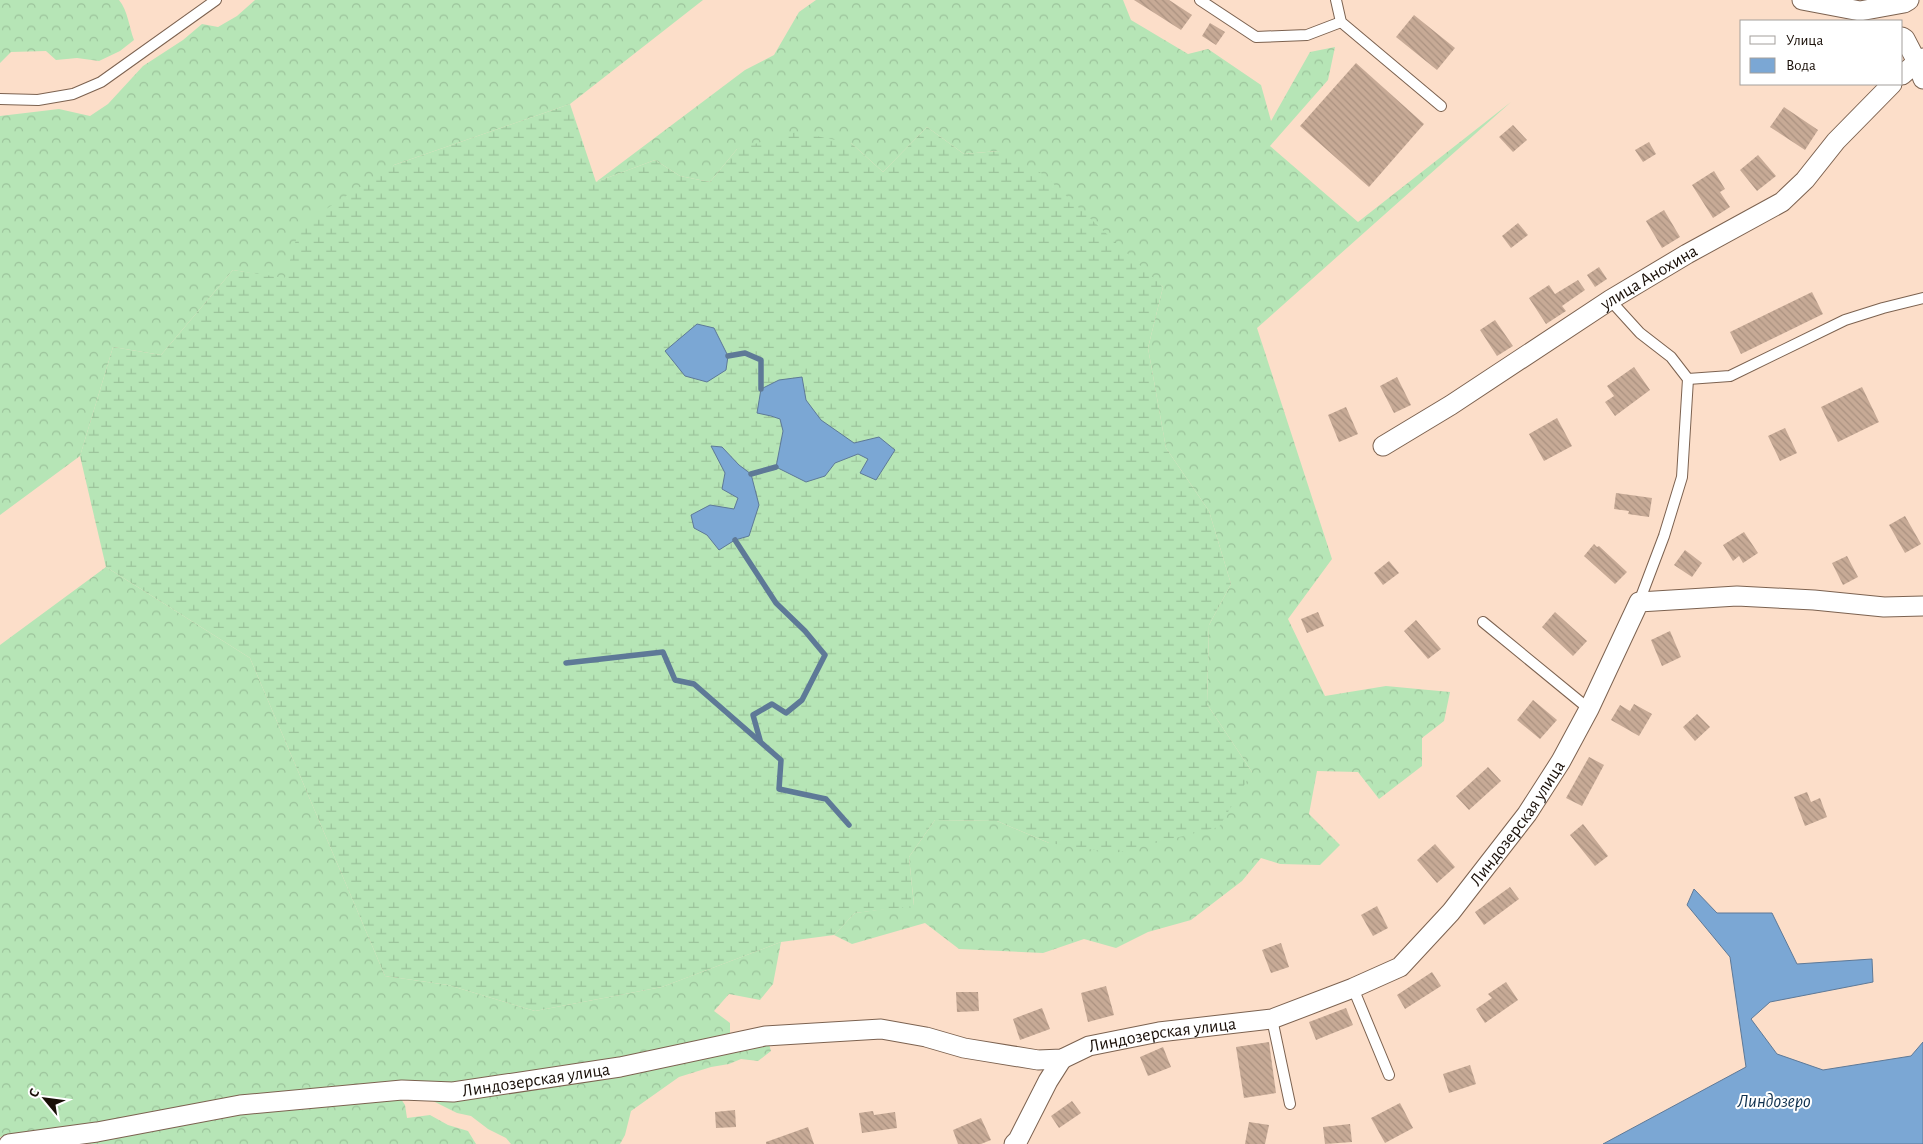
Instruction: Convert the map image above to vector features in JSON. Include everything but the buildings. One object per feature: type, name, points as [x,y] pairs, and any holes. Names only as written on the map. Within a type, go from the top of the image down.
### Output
[{"type":"street","points":[[1802,0],[1860,11],[1904,3],[1910,0]]},
{"type":"street","points":[[1860,11],[1874,20]]},
{"type":"street","points":[[1903,38],[1921,66],[1903,75]]},
{"type":"street","name":"улица Анохина","points":[[1383,446],[1610,300],[1686,254],[1782,202],[1805,180],[1836,141],[1891,85]]},
{"type":"street","points":[[1639,602],[1737,596],[1814,600],[1884,607],[1923,606]]},
{"type":"street","name":"Линдозерская улица","points":[[9,1144],[97,1132],[240,1104],[402,1090],[453,1092],[620,1067],[765,1036],[805,1032],[881,1029],[926,1037],[964,1048],[1038,1060],[1062,1060],[1089,1046],[1159,1032],[1272,1019],[1353,988],[1400,967],[1451,912],[1527,814],[1561,761],[1589,709],[1639,602]]},
{"type":"street","name":"Линдозерская улица","points":[[1016,1143],[1048,1081],[1062,1060]]},
{"type":"lane","points":[[0,99],[38,100],[56,97],[73,94],[101,82],[216,0]]},
{"type":"lane","points":[[1200,0],[1256,37],[1307,35],[1341,22]]},
{"type":"lane","points":[[1336,0],[1341,22],[1440,106]]},
{"type":"lane","points":[[1688,379],[1730,376],[1845,320],[1923,298]]},
{"type":"lane","points":[[1610,300],[1640,333],[1671,357],[1688,379],[1682,477],[1664,536],[1639,602]]},
{"type":"lane","points":[[1483,622],[1589,709]]},
{"type":"lane","points":[[1353,988],[1389,1075]]},
{"type":"lane","points":[[1272,1019],[1290,1104]]},
{"type":"green space","points":[[0,0],[119,0],[126,14],[134,40],[120,51],[99,61],[77,58],[56,60],[46,51],[11,52],[0,63]]},
{"type":"green space","points":[[255,0],[703,0],[570,104],[394,165],[285,279],[233,270],[161,355],[113,347],[80,456],[0,515],[0,116],[59,109],[90,116],[108,104],[143,66],[183,40],[202,24],[218,27],[237,16]]},
{"type":"green space","points":[[816,0],[1123,0],[1131,20],[1188,54],[1208,49],[1261,85],[1271,121],[1310,52],[1335,47],[1328,80],[1270,146],[1358,222],[1511,102],[1257,328],[1332,559],[1288,619],[1325,696],[1386,686],[1450,692],[1444,721],[1422,738],[1422,766],[1379,799],[1358,772],[1317,771],[1309,814],[1340,845],[1320,865],[1280,864],[1261,858],[1242,881],[1191,920],[1148,932],[1116,948],[1084,939],[1043,953],[959,949],[925,923],[852,944],[834,935],[855,913],[914,905],[909,857],[935,820],[997,821],[1049,843],[1252,772],[1207,704],[1209,625],[1231,584],[1209,511],[1166,448],[1148,348],[1163,287],[998,151],[964,154],[927,127],[883,172],[851,143],[737,149],[710,182],[680,176],[655,160],[596,182],[745,70],[774,55],[799,12]]},
{"type":"green space","points":[[570,104],[596,182],[655,160],[680,176],[710,182],[737,149],[796,132],[851,143],[883,172],[927,127],[964,154],[998,151],[1043,174],[1163,287],[1148,348],[1166,448],[1209,511],[1231,584],[1209,625],[1207,704],[1252,772],[1219,827],[1115,853],[1049,843],[997,821],[935,820],[909,857],[914,906],[855,913],[834,935],[781,942],[662,987],[535,1011],[448,985],[385,976],[250,658],[106,567],[80,456],[113,347],[161,355],[233,270],[285,278],[300,226],[394,165]]},
{"type":"green space","points":[[106,567],[250,658],[385,976],[448,985],[535,1011],[662,987],[781,942],[773,984],[760,1000],[729,994],[714,1011],[730,1023],[730,1036],[618,1061],[454,1084],[94,1124],[0,1137],[0,645]]},
{"type":"green space","points":[[769,1044],[771,1051],[758,1061],[741,1059],[679,1077],[631,1111],[625,1135],[620,1144],[511,1144],[506,1138],[488,1129],[471,1116],[457,1113],[433,1101]]},
{"type":"green space","points":[[399,1096],[405,1105],[407,1118],[430,1115],[448,1125],[468,1131],[476,1144],[64,1144],[240,1112]]},
{"type":"water","points":[[697,324],[714,328],[728,356],[726,370],[707,382],[685,376],[665,351]]},
{"type":"water","points":[[802,377],[806,400],[821,420],[854,443],[879,437],[895,450],[876,480],[860,473],[868,459],[858,454],[835,463],[825,476],[806,482],[776,467],[783,431],[780,419],[757,413],[761,389],[779,380]]},
{"type":"water","points":[[711,446],[722,447],[739,465],[751,474],[759,505],[749,536],[735,540],[719,550],[707,535],[694,528],[691,515],[710,505],[734,509],[738,498],[722,489],[725,473]]},
{"type":"water","name":"Линдозеро","points":[[1694,889],[1717,913],[1772,913],[1797,964],[1872,959],[1873,982],[1770,1002],[1751,1019],[1777,1054],[1823,1070],[1911,1056],[1923,1042],[1923,1144],[1603,1144],[1746,1067],[1730,957],[1687,905]]},
{"type":"waterway","points":[[728,356],[745,353],[761,360],[761,389]]},
{"type":"waterway","points":[[751,474],[776,467]]},
{"type":"waterway","points":[[735,540],[776,603],[805,631],[825,655],[802,700],[786,713],[772,704],[753,715],[760,740]]},
{"type":"waterway","points":[[566,663],[663,652],[675,680],[694,684],[781,760],[779,789],[826,799],[849,825]]}]
